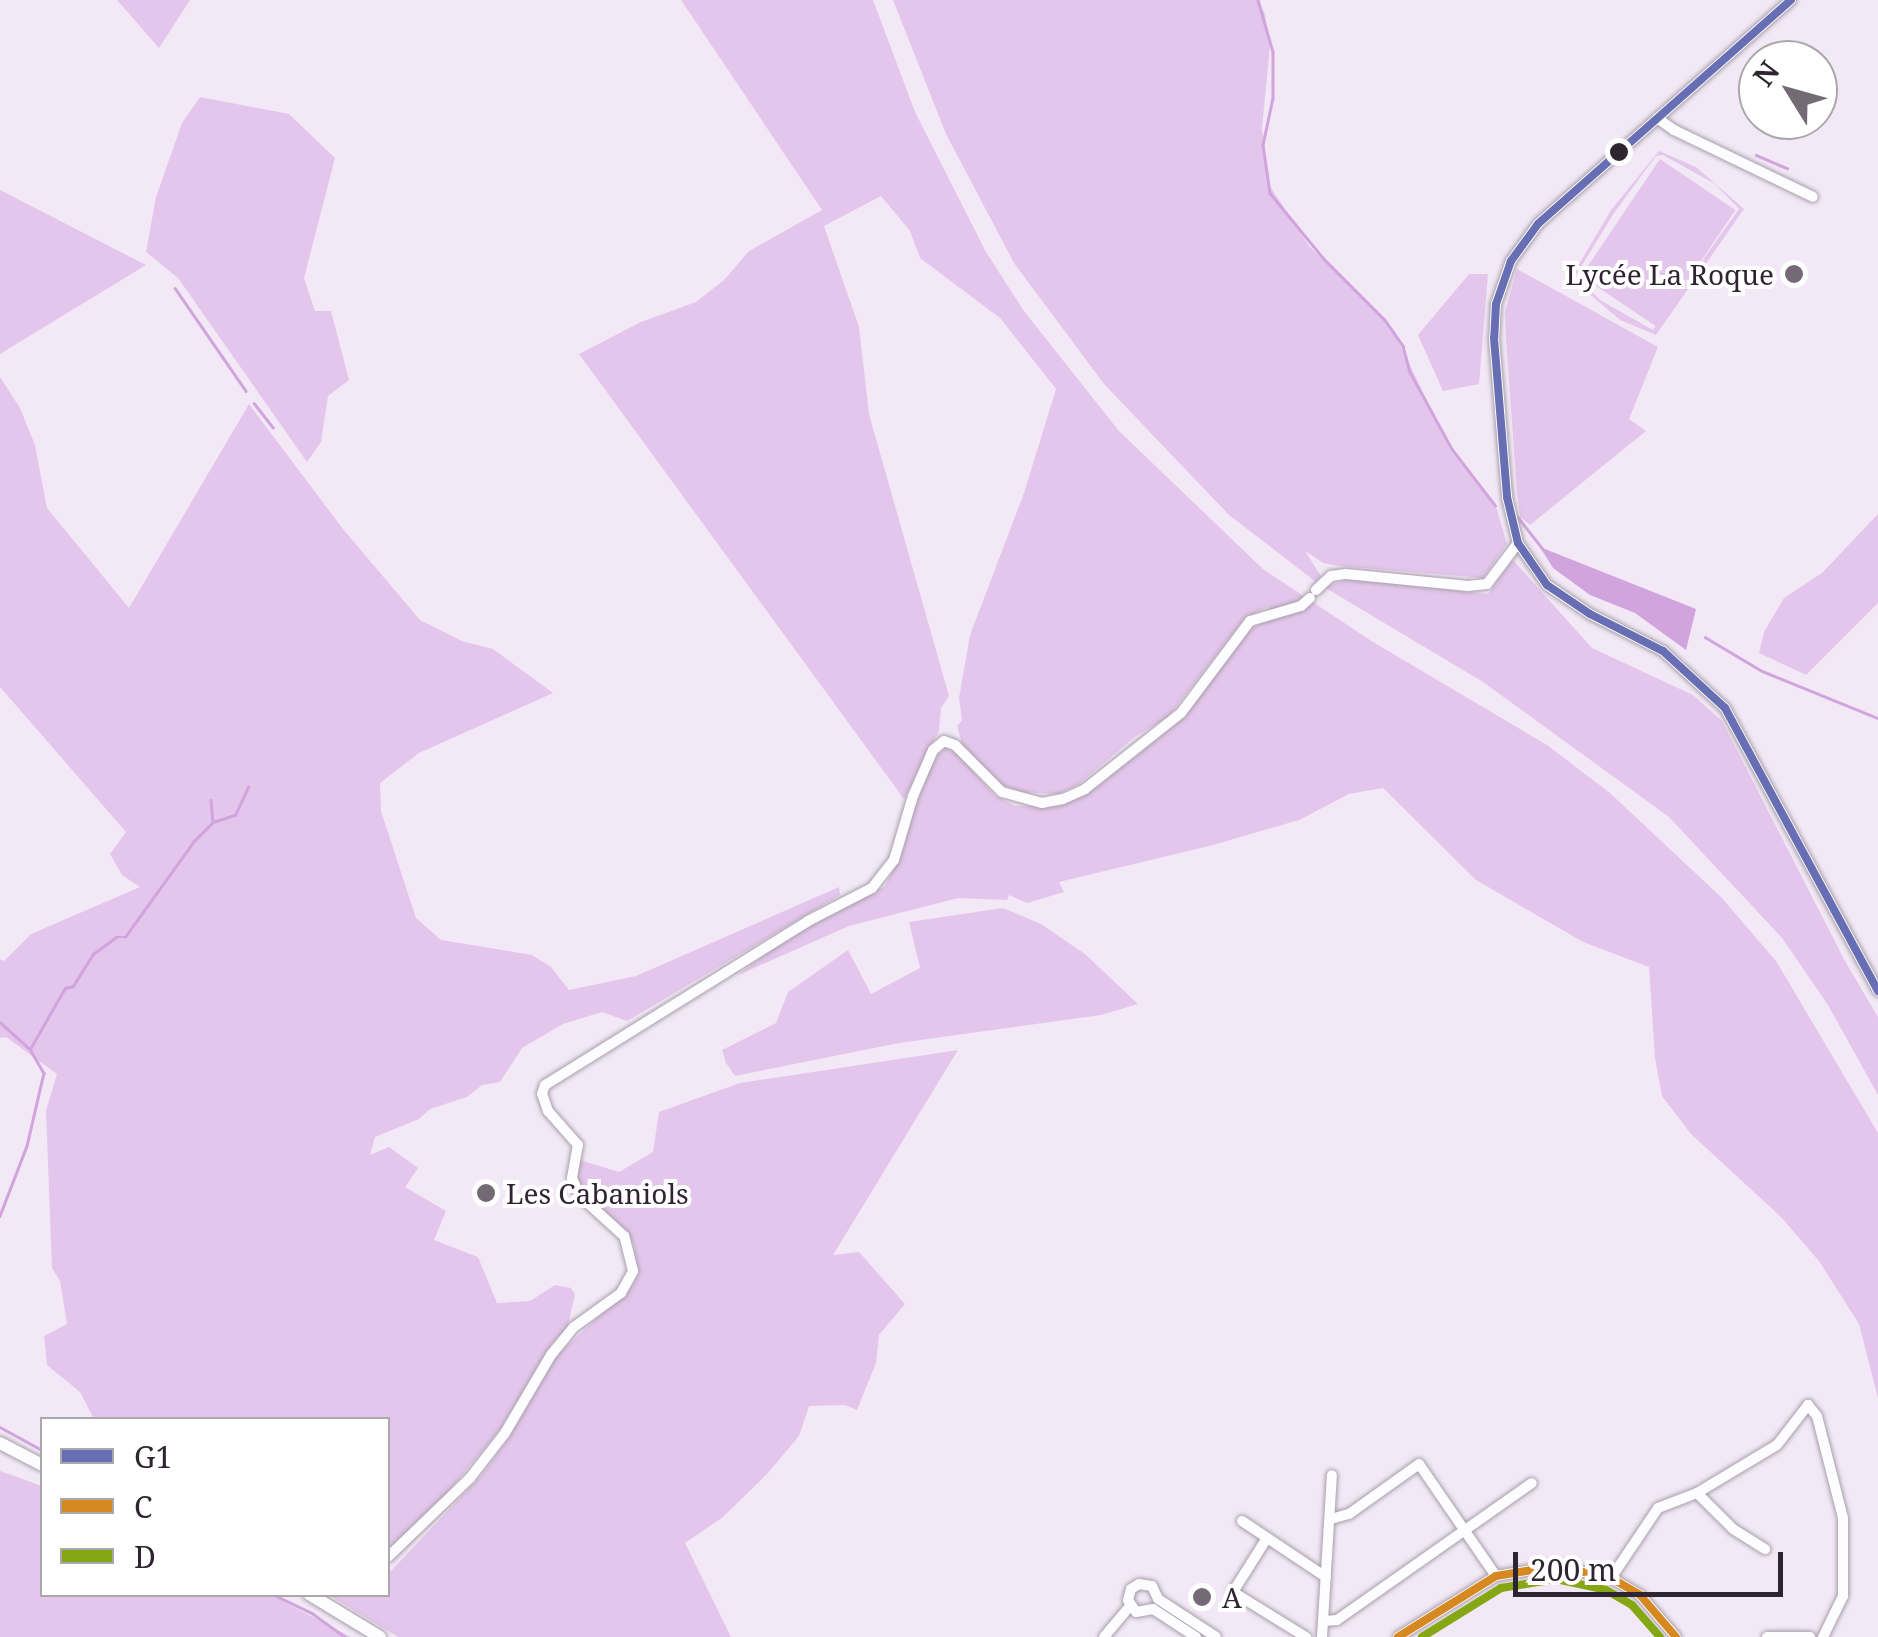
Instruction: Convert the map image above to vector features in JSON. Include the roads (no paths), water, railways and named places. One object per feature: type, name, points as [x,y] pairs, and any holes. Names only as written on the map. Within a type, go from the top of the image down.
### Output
[{"type":"main road","points":[[0,1443],[40,1464]]},
{"type":"main road","points":[[314,1597],[380,1637]]},
{"type":"street","points":[[1791,0],[1538,224],[1510,261],[1502,282],[1494,338],[1507,497],[1518,543],[1547,585],[1566,601],[1663,652],[1726,708],[1878,991]]},
{"type":"street","points":[[1657,118],[1674,130],[1807,194]]},
{"type":"street","points":[[390,1554],[470,1478],[505,1433],[550,1355],[574,1327],[621,1293],[633,1272],[624,1236],[580,1196],[572,1178],[578,1145],[548,1111],[542,1094],[544,1084],[808,920],[872,888],[894,860],[920,780],[933,750],[944,741],[955,745],[1002,792],[1042,804],[1063,799],[1085,789],[1181,714],[1250,621],[1301,606],[1332,576],[1487,584],[1518,543]]},
{"type":"street","points":[[1611,1578],[1658,1508],[1697,1493],[1777,1445],[1802,1410],[1814,1408],[1843,1518],[1842,1596],[1823,1637]]},
{"type":"street","points":[[1331,1519],[1349,1514],[1418,1464],[1496,1576]]},
{"type":"street","points":[[1322,1637],[1332,1475]]},
{"type":"street","points":[[1324,1621],[1337,1620],[1532,1483]]},
{"type":"street","points":[[1697,1493],[1734,1529],[1765,1549]]},
{"type":"street","points":[[1242,1522],[1326,1576]]},
{"type":"street","points":[[1266,1538],[1233,1592],[1306,1637]]},
{"type":"street","points":[[1398,1637],[1496,1576],[1556,1566],[1611,1578],[1640,1595],[1676,1637]]},
{"type":"street","points":[[1104,1637],[1130,1606],[1131,1589],[1147,1584],[1158,1599],[1216,1637]]},
{"type":"street","points":[[1130,1606],[1142,1614],[1153,1610],[1196,1637]]},
{"type":"street","points":[[1767,1637],[1810,1637]]},
{"type":"waterway","points":[[1258,0],[1273,52],[1273,98],[1263,145],[1270,193],[1324,259],[1385,320],[1403,346],[1410,372],[1452,449],[1495,505]]},
{"type":"waterway","points":[[1756,155],[1787,168]]},
{"type":"waterway","points":[[175,288],[246,391]]},
{"type":"waterway","points":[[254,403],[273,427]]},
{"type":"waterway","points":[[1517,516],[1543,549]]},
{"type":"waterway","points":[[1705,637],[1762,671],[1878,718]]},
{"type":"waterway","points":[[30,1049],[65,988],[73,986],[93,954],[116,937],[125,937],[194,841],[213,822],[235,815],[248,787]]},
{"type":"waterway","points":[[211,800],[213,821]]},
{"type":"waterway","points":[[0,1022],[30,1049],[44,1073],[27,1146],[0,1216]]},
{"type":"waterway","points":[[0,1427],[40,1449]]},
{"type":"waterway","points":[[278,1597],[312,1613],[345,1637]]},
{"type":"place","name":"Lycée La Roque","points":[[1794,274]]},
{"type":"place","name":"Les Cabaniols","points":[[486,1193]]},
{"type":"place","name":"A","points":[[1202,1597]]}]
